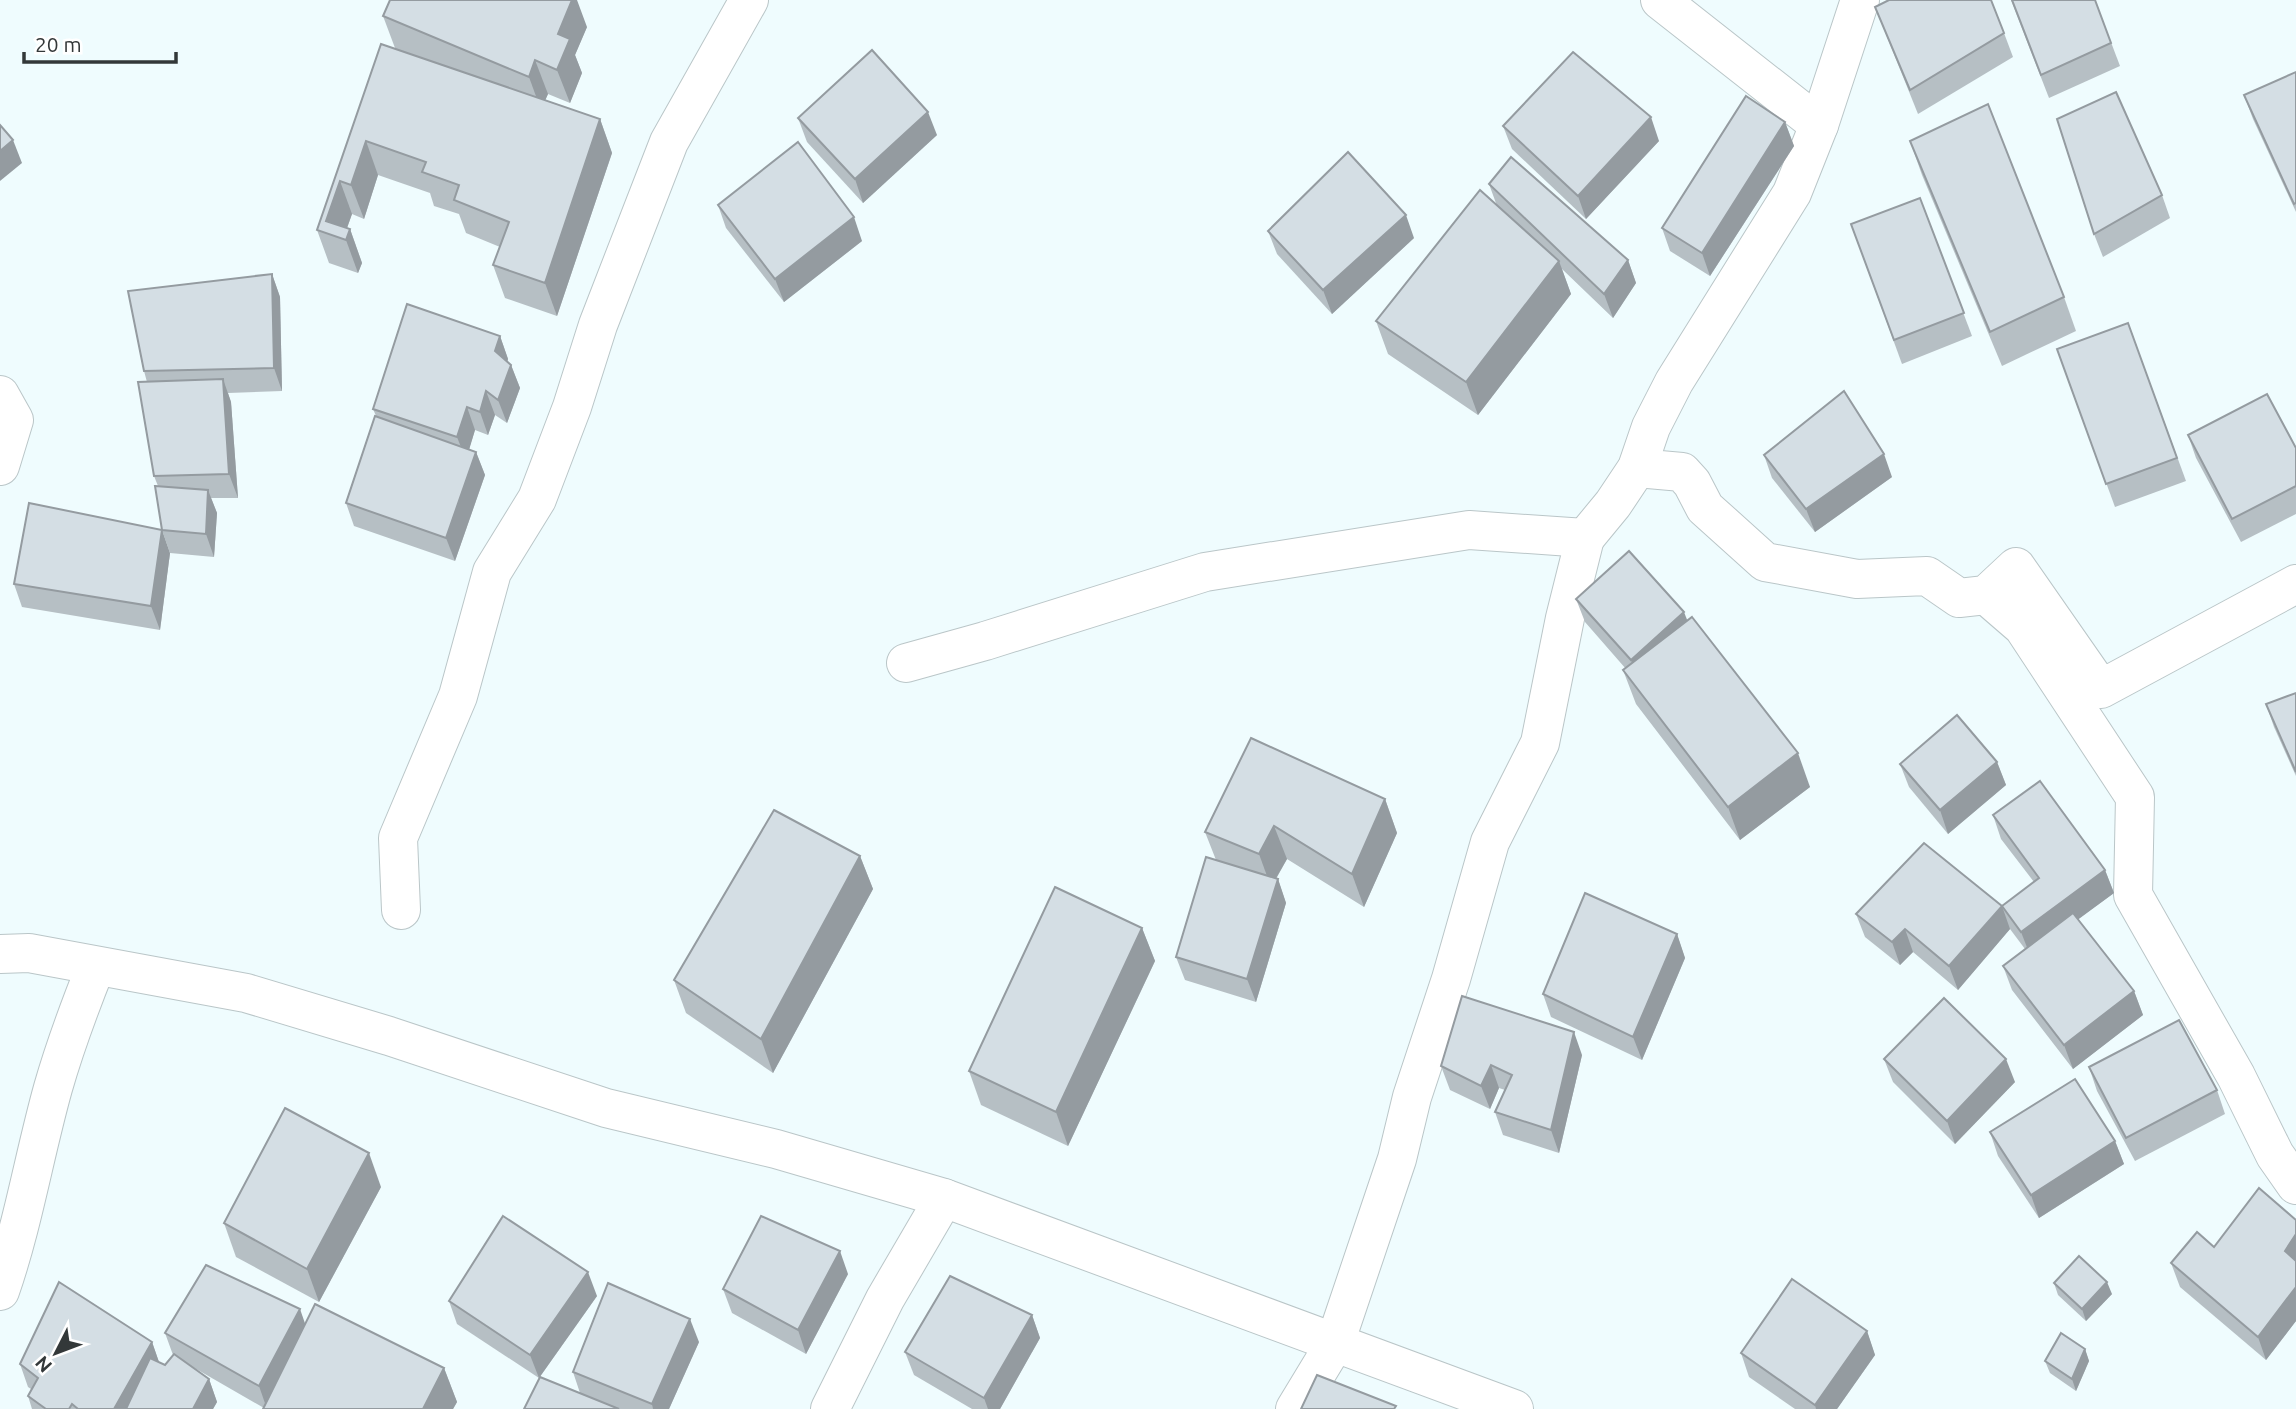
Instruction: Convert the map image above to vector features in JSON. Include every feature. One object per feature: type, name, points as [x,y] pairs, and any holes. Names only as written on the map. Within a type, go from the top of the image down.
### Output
[{"type":"street","points":[[401,910],[398,838],[458,696],[492,572],[537,499],[572,407],[598,326],[669,142],[748,0]]},
{"type":"street","points":[[1660,0],[1819,125]]},
{"type":"street","points":[[1295,1409],[1335,1343],[1397,1159],[1412,1097],[1451,979],[1490,842],[1540,743],[1565,618],[1585,538],[1637,468],[1651,427],[1674,382],[1793,193],[1819,125],[1860,0]]},
{"type":"street","points":[[0,395],[14,420],[0,466]]},
{"type":"street","points":[[1637,468],[1682,472],[1692,483],[1704,508],[1765,562],[1857,579],[1927,576],[1959,598],[1986,596],[2016,567],[2101,689],[2296,584]]},
{"type":"street","points":[[906,663],[1205,572],[1469,530],[1585,538]]},
{"type":"street","points":[[1986,596],[2022,627],[2134,797],[2133,895],[2236,1076],[2275,1156],[2296,1185]]},
{"type":"street","points":[[0,954],[29,953],[246,993],[389,1036],[606,1108],[776,1149],[944,1198],[1514,1409]]},
{"type":"street","points":[[0,1292],[14,1251],[69,1034],[96,966]]},
{"type":"street","points":[[830,1409],[885,1299],[944,1198]]},
{"type":"building","points":[[390,0],[572,0],[558,34],[570,39],[557,70],[535,60],[529,77],[383,16]]},
{"type":"building","points":[[1889,0],[1991,0],[2004,33],[1910,90],[1875,7]]},
{"type":"building","points":[[2012,0],[2095,0],[2111,43],[2041,75]]},
{"type":"building","points":[[381,44],[600,119],[545,283],[493,265],[509,222],[454,200],[459,185],[422,172],[426,162],[366,141],[351,185],[340,181],[326,221],[350,229],[346,240],[317,230]]},
{"type":"building","points":[[872,50],[928,112],[855,179],[798,118]]},
{"type":"building","points":[[1573,52],[1651,117],[1578,196],[1503,126]]},
{"type":"building","points":[[2296,72],[2296,203],[2294,204],[2244,95]]},
{"type":"building","points":[[2116,92],[2162,195],[2094,234],[2057,119]]},
{"type":"building","points":[[1746,96],[1785,122],[1702,253],[1662,228]]},
{"type":"building","points":[[1988,104],[2064,297],[1990,332],[1910,141]]},
{"type":"building","points":[[0,125],[13,140],[0,151]]},
{"type":"building","points":[[798,142],[854,217],[775,279],[718,205]]},
{"type":"building","points":[[1348,152],[1406,215],[1323,290],[1268,231]]},
{"type":"building","points":[[1511,157],[1628,260],[1604,294],[1489,184]]},
{"type":"building","points":[[1480,190],[1559,261],[1466,382],[1376,321]]},
{"type":"building","points":[[1920,198],[1964,313],[1894,340],[1851,224]]},
{"type":"building","points":[[272,274],[274,368],[144,371],[128,291]]},
{"type":"building","points":[[407,304],[500,336],[495,351],[511,365],[498,400],[486,391],[480,412],[467,407],[457,437],[373,409]]},
{"type":"building","points":[[2128,323],[2177,458],[2106,484],[2057,349]]},
{"type":"building","points":[[223,379],[229,474],[154,476],[138,382]]},
{"type":"building","points":[[1844,391],[1884,454],[1806,509],[1764,455]]},
{"type":"building","points":[[2267,394],[2296,448],[2296,486],[2232,519],[2188,435]]},
{"type":"building","points":[[375,416],[476,452],[446,538],[346,503]]},
{"type":"building","points":[[155,486],[208,490],[206,534],[162,530]]},
{"type":"building","points":[[29,503],[162,530],[151,606],[14,584]]},
{"type":"building","points":[[1629,551],[1684,612],[1631,660],[1576,599]]},
{"type":"building","points":[[1692,617],[1798,753],[1728,807],[1623,670]]},
{"type":"building","points":[[2296,693],[2296,772],[2266,704]]},
{"type":"building","points":[[1957,715],[1997,762],[1940,810],[1900,764]]},
{"type":"building","points":[[1251,738],[1385,799],[1352,874],[1274,826],[1259,854],[1205,832]]},
{"type":"building","points":[[2040,781],[2105,870],[2021,932],[2002,906],[2039,878],[1993,815]]},
{"type":"building","points":[[774,810],[860,856],[761,1039],[674,980]]},
{"type":"building","points":[[1924,843],[2002,906],[1949,966],[1905,929],[1892,942],[1856,914]]},
{"type":"building","points":[[1206,857],[1278,879],[1247,979],[1176,957]]},
{"type":"building","points":[[1055,887],[1142,928],[1056,1112],[969,1071]]},
{"type":"building","points":[[1585,893],[1677,934],[1633,1037],[1543,994]]},
{"type":"building","points":[[2073,913],[2134,991],[2064,1045],[2003,966]]},
{"type":"building","points":[[1462,996],[1574,1032],[1551,1130],[1495,1112],[1512,1075],[1491,1065],[1481,1086],[1441,1066]]},
{"type":"building","points":[[1944,998],[2006,1059],[1947,1121],[1884,1059]]},
{"type":"building","points":[[2179,1020],[2217,1090],[2126,1138],[2089,1067]]},
{"type":"building","points":[[2075,1079],[2115,1141],[2031,1195],[1990,1132]]},
{"type":"building","points":[[285,1108],[369,1153],[307,1269],[224,1223]]},
{"type":"building","points":[[2259,1188],[2296,1220],[2296,1234],[2285,1251],[2296,1261],[2296,1287],[2258,1337],[2171,1263],[2197,1232],[2214,1247]]},
{"type":"building","points":[[503,1216],[588,1272],[530,1355],[449,1301]]},
{"type":"building","points":[[761,1216],[840,1251],[798,1330],[723,1289]]},
{"type":"building","points":[[2079,1256],[2107,1282],[2082,1309],[2054,1283]]},
{"type":"building","points":[[206,1265],[300,1309],[259,1386],[165,1333]]},
{"type":"building","points":[[950,1276],[1032,1315],[984,1398],[905,1352]]},
{"type":"building","points":[[1792,1279],[1867,1331],[1815,1405],[1741,1353]]},
{"type":"building","points":[[59,1282],[152,1342],[114,1409],[78,1409],[72,1404],[69,1409],[46,1409],[28,1396],[38,1378],[20,1364]]},
{"type":"building","points":[[608,1283],[690,1319],[652,1404],[573,1372]]},
{"type":"building","points":[[315,1304],[444,1368],[423,1409],[263,1409]]},
{"type":"building","points":[[2061,1333],[2085,1349],[2072,1379],[2045,1361]]},
{"type":"building","points":[[174,1354],[209,1379],[193,1409],[126,1409],[150,1358],[165,1365]]},
{"type":"building","points":[[1317,1375],[1396,1406],[1394,1409],[1301,1409]]},
{"type":"building","points":[[540,1377],[619,1409],[524,1409]]}]
